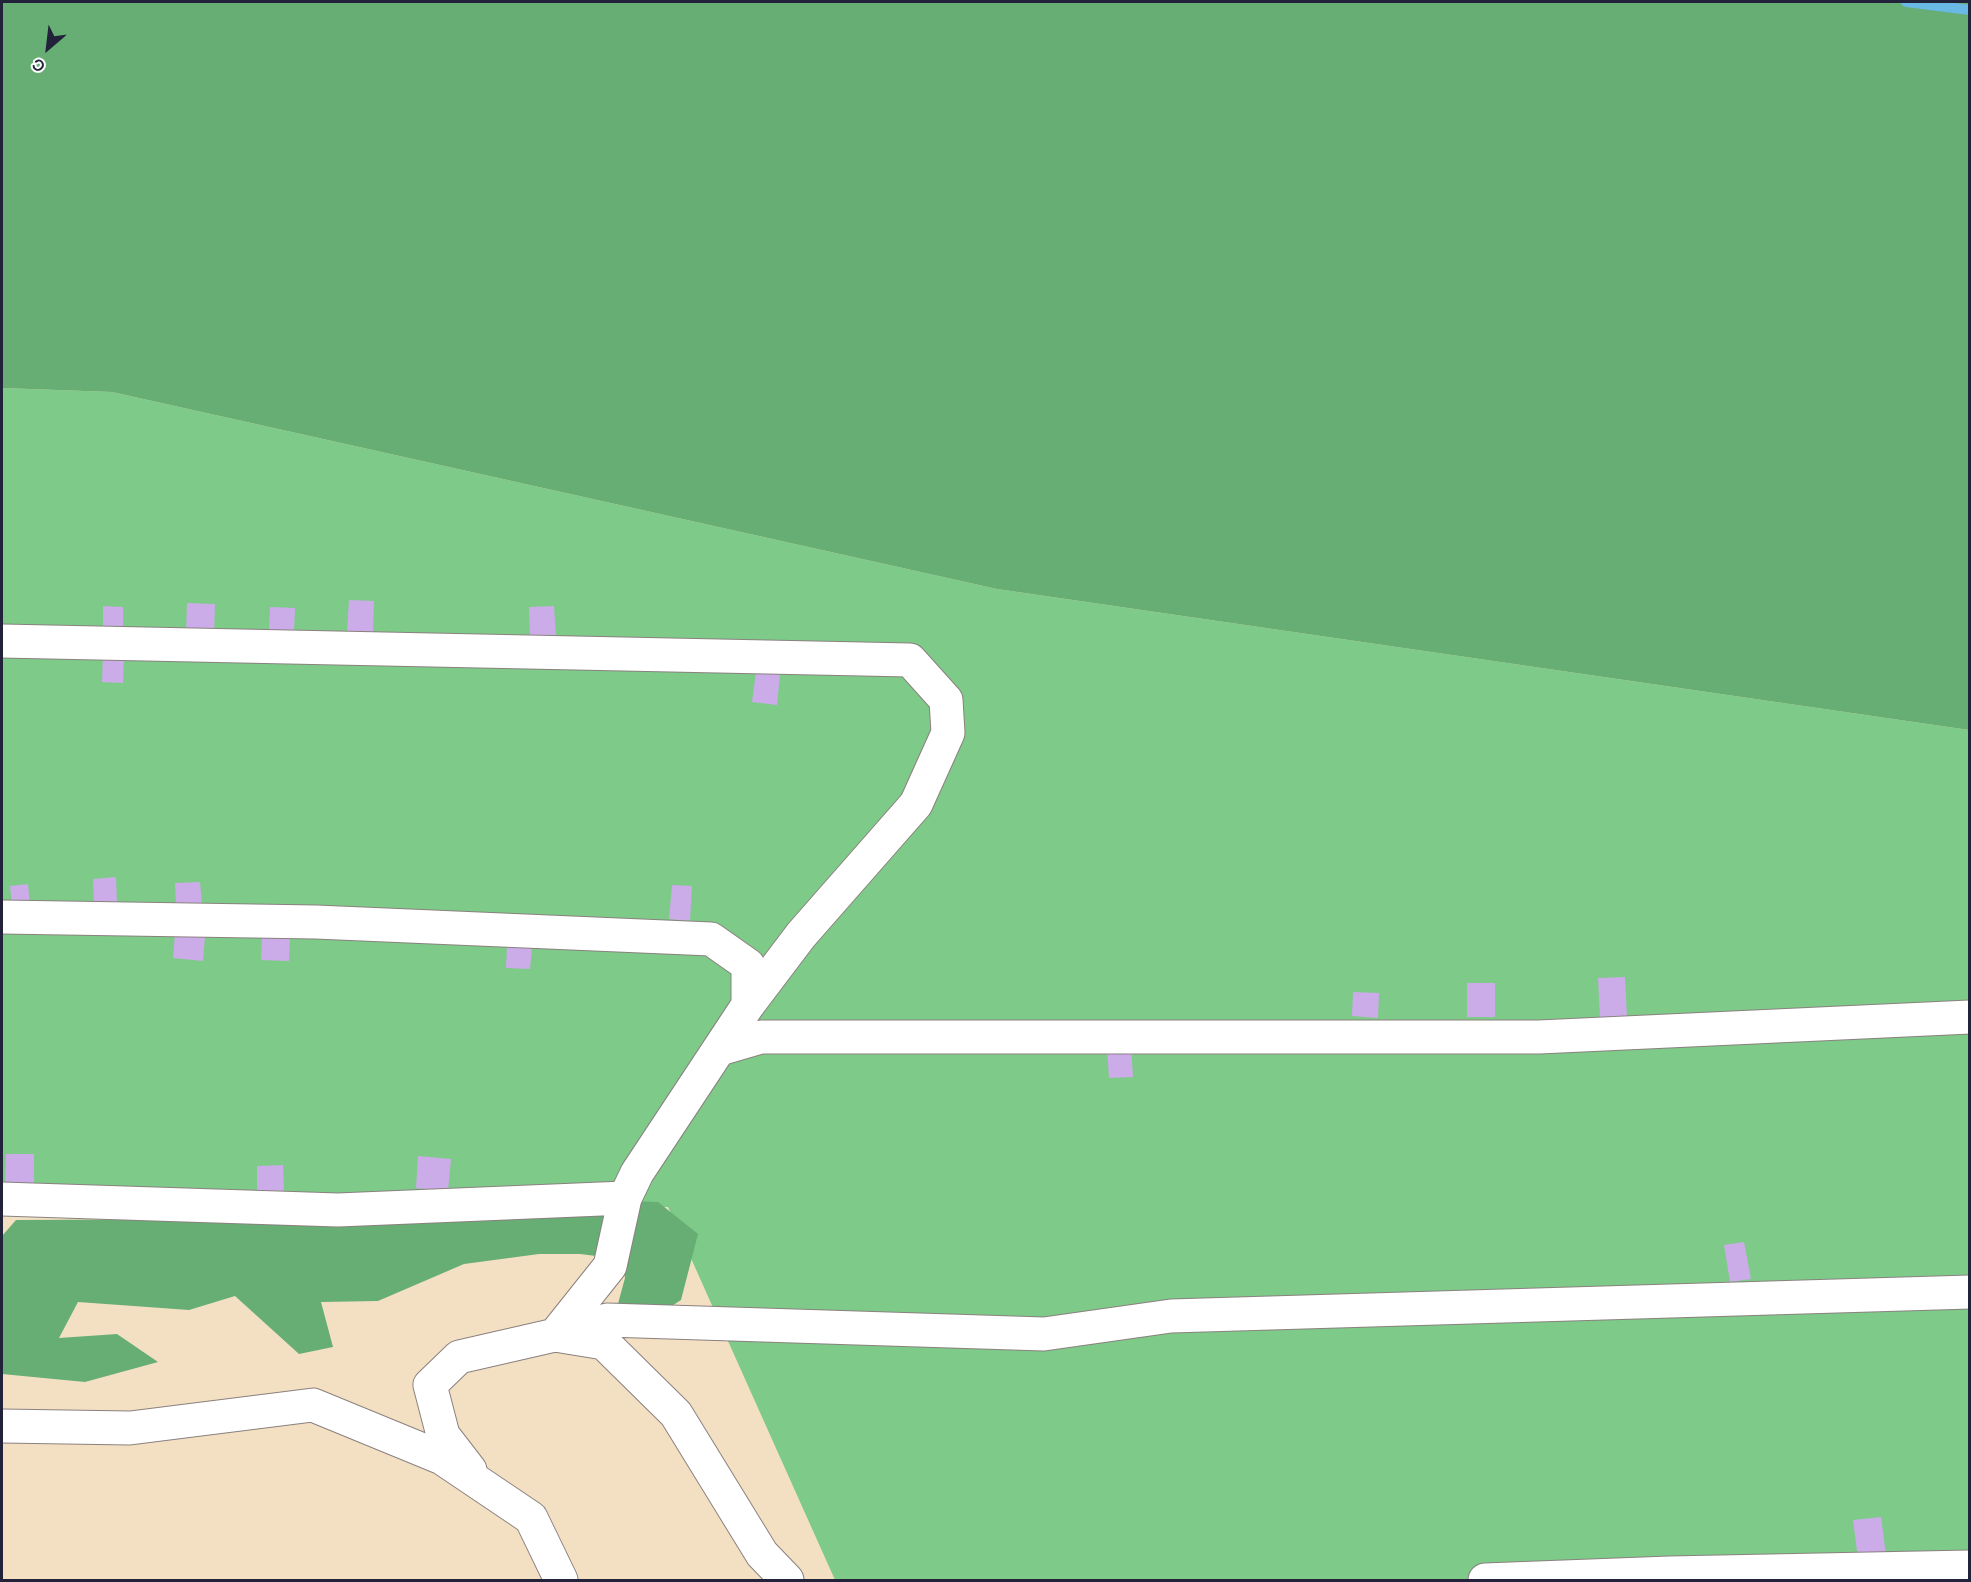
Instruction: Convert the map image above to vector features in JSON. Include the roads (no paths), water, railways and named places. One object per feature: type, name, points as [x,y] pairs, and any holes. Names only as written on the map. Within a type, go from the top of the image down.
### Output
[{"type":"street","points":[[2,641],[910,660],[946,700],[948,733],[916,804],[801,935],[748,1005],[637,1173],[625,1198],[610,1266],[555,1335]]},
{"type":"street","points":[[2,917],[316,922],[711,939],[748,965],[748,1005]]},
{"type":"street","points":[[720,1048],[761,1037],[1539,1037],[1970,1017]]},
{"type":"street","points":[[2,1199],[338,1210],[625,1198]]},
{"type":"street","points":[[481,1484],[443,1435],[430,1385],[459,1357],[555,1335],[607,1320],[1044,1334],[1171,1316],[1970,1292]]},
{"type":"street","points":[[555,1335],[604,1344],[676,1414],[762,1554],[787,1581]]},
{"type":"street","points":[[2,1426],[130,1428],[312,1404],[442,1458],[531,1518],[561,1581]]},
{"type":"street","points":[[1485,1581],[1670,1573],[1970,1567]]},
{"type":"waterway","points":[[1906,2],[1970,10]]}]
